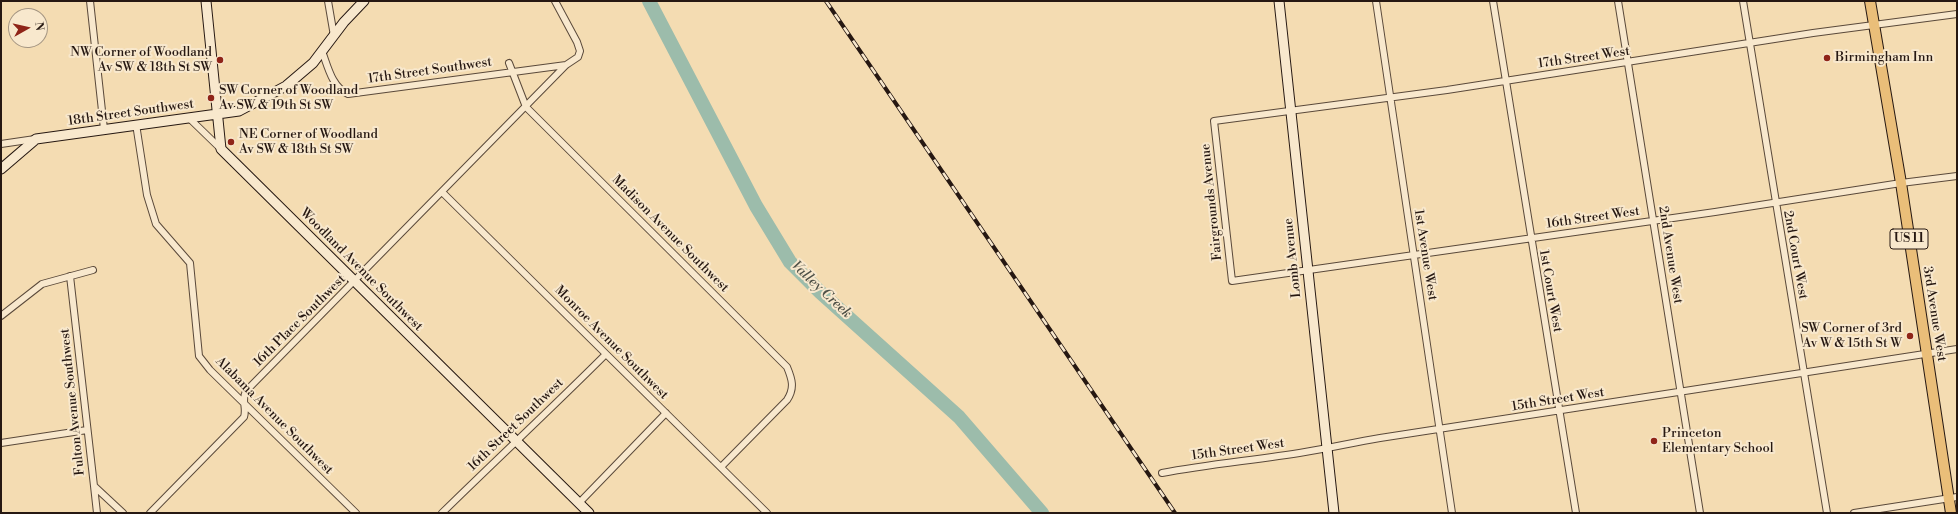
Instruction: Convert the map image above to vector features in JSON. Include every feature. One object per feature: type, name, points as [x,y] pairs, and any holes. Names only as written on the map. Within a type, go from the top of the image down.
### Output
[{"type":"main road","name":"3rd Avenue West","points":[[1870,1],[1901,182],[1926,353],[1953,498],[1951,513]]},
{"type":"street","points":[[90,1],[104,129]]},
{"type":"street","points":[[206,1],[221,149]]},
{"type":"street","points":[[328,1],[334,36]]},
{"type":"street","name":"18th Street Southwest","points":[[1,144],[238,111],[274,93],[313,62],[344,22],[364,1]]},
{"type":"street","points":[[555,1],[580,49],[578,57],[566,65]]},
{"type":"street","name":"Lomb Avenue","points":[[1279,1],[1334,513]]},
{"type":"street","name":"1st Avenue West","points":[[1376,1],[1389,98],[1452,513]]},
{"type":"street","name":"1st Court West","points":[[1493,1],[1530,238],[1576,513]]},
{"type":"street","name":"2nd Avenue West","points":[[1618,1],[1700,513]]},
{"type":"street","name":"2nd Court West","points":[[1742,1],[1827,513]]},
{"type":"street","name":"17th Street West","points":[[1214,121],[1389,98],[1627,63],[1813,33],[1957,14]]},
{"type":"street","name":"17th Street Southwest","points":[[322,52],[334,82],[342,91],[348,94],[566,65]]},
{"type":"street","points":[[509,63],[526,107]]},
{"type":"street","name":"16th Place Southwest","points":[[150,513],[244,417],[243,397],[246,391],[566,65]]},
{"type":"street","name":"Madison Avenue Southwest","points":[[526,107],[780,358],[787,367],[792,380],[791,394],[788,400],[721,467]]},
{"type":"street","points":[[189,118],[221,149]]},
{"type":"street","name":"Fairgrounds Avenue","points":[[1214,121],[1232,281]]},
{"type":"street","name":"Alabama Avenue Southwest","points":[[136,124],[147,195],[156,224],[190,263],[199,356],[210,370],[356,513]]},
{"type":"street","points":[[1,169],[36,139]]},
{"type":"street","name":"Woodland Avenue Southwest","points":[[221,149],[588,513]]},
{"type":"street","name":"16th Street West","points":[[1232,281],[1775,203],[1901,182],[1957,176]]},
{"type":"street","name":"Monroe Avenue Southwest","points":[[442,192],[721,467],[764,512]]},
{"type":"street","points":[[1,316],[42,284],[93,270]]},
{"type":"street","name":"Fulton Avenue Southwest","points":[[70,276],[94,486],[123,513]]},
{"type":"street","name":"15th Street West","points":[[1162,473],[1200,465],[1299,453],[1326,447],[1957,349]]},
{"type":"street","name":"16th Street Southwest","points":[[442,513],[511,444],[516,441],[606,354]]},
{"type":"street","points":[[579,503],[666,413]]},
{"type":"street","points":[[1,443],[88,430]]},
{"type":"street","points":[[94,486],[97,513]]},
{"type":"street","points":[[1854,513],[1953,498]]},
{"type":"waterway","name":"Valley Creek","points":[[649,1],[756,206],[790,262],[820,292],[959,417],[1042,513]]},
{"type":"railway","points":[[826,1],[1175,513]]},
{"type":"place","name":"Birmingham Inn","points":[[1827,58]]},
{"type":"place","name":"NW Corner of Woodland Av SW & 18th St SW","points":[[220,60]]},
{"type":"place","name":"SW Corner of Woodland Av SW & 19th St SW","points":[[211,98]]},
{"type":"place","name":"NE Corner of Woodland Av SW & 18th St SW","points":[[231,142]]},
{"type":"place","name":"SW Corner of 3rd Av W & 15th St W","points":[[1910,336]]},
{"type":"place","name":"Princeton Elementary School","points":[[1654,441]]}]
